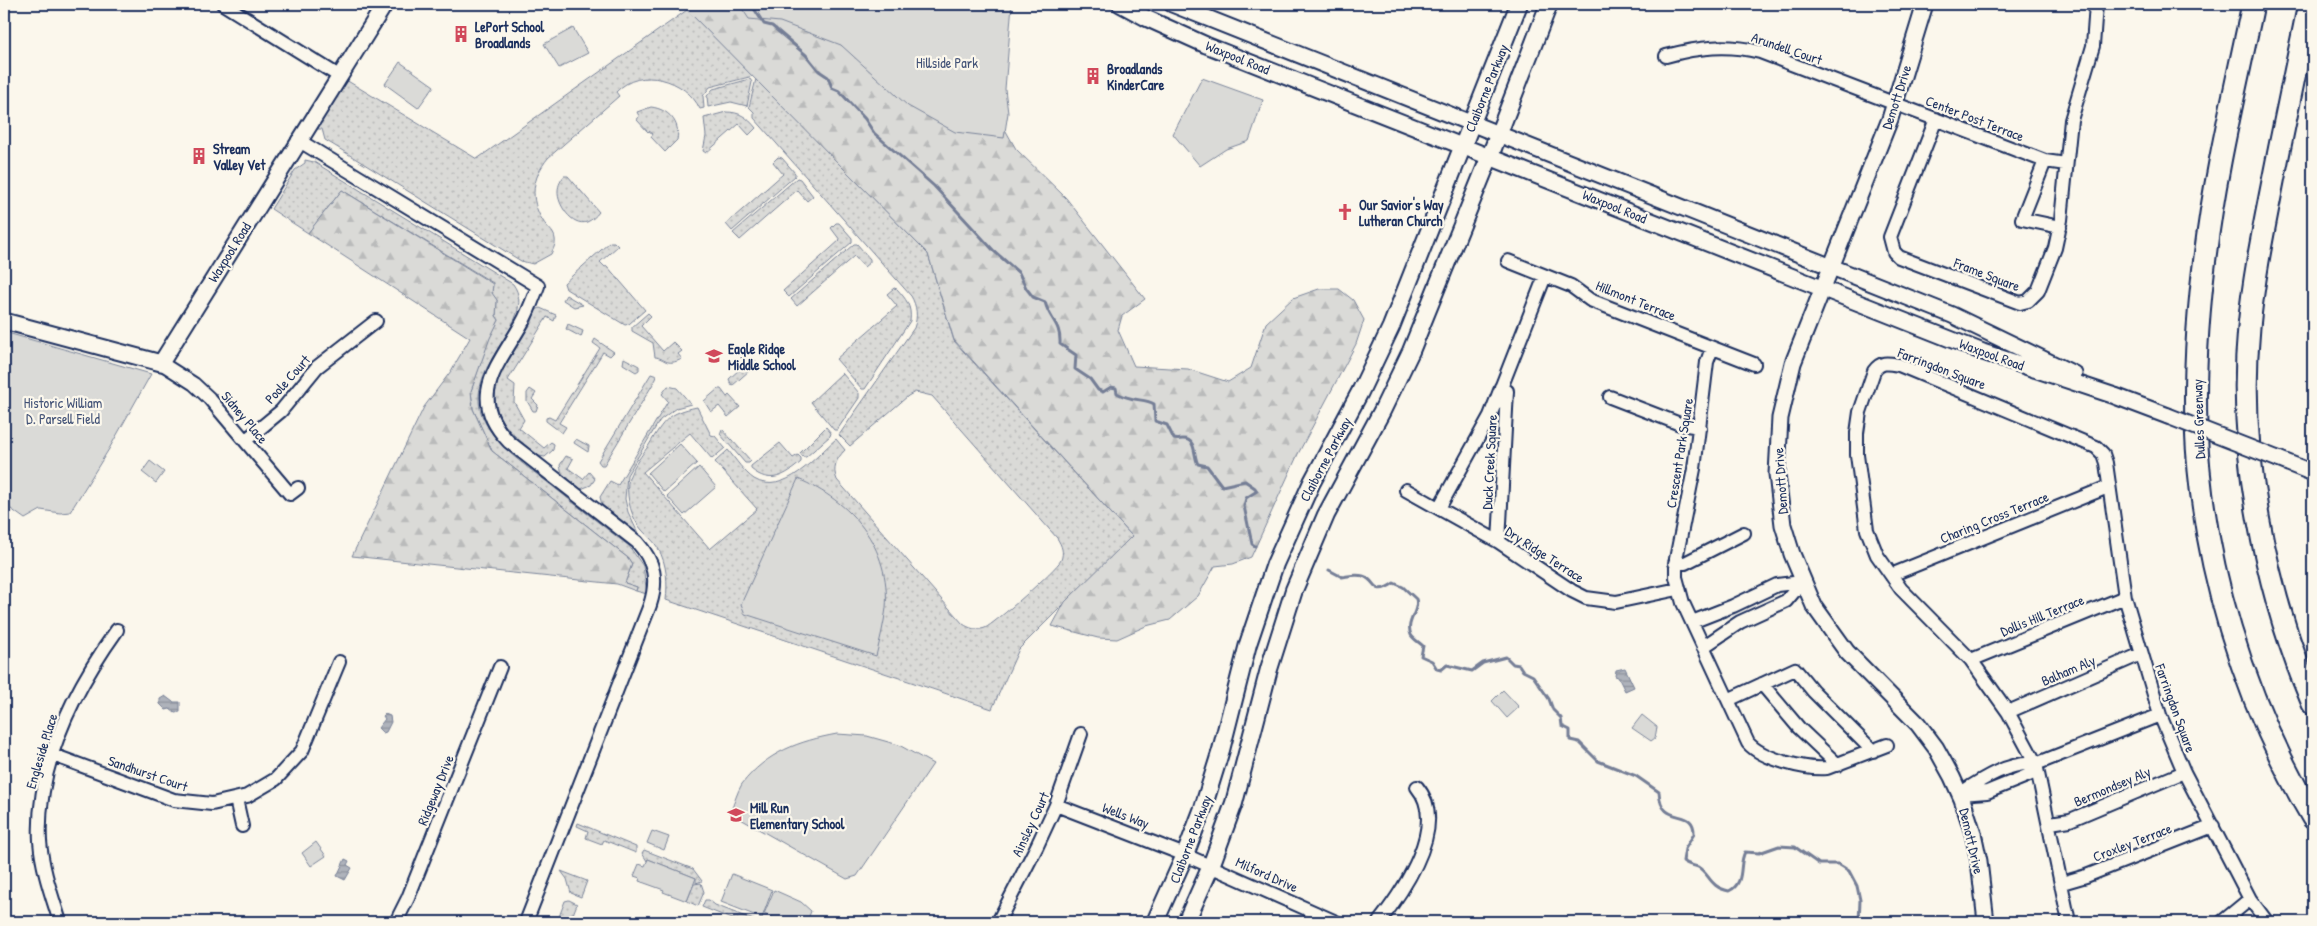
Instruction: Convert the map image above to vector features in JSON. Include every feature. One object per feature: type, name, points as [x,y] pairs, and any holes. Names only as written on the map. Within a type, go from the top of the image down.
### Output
[{"type":"highway","name":"Dulles Greenway","points":[[2253,4],[2215,191],[2205,255],[2197,340],[2196,427],[2205,514],[2220,587],[2235,643],[2268,728],[2313,818]]},
{"type":"highway","points":[[2309,4],[2258,258],[2249,328],[2247,384],[2249,428],[2260,530],[2282,617],[2299,670],[2313,704]]},
{"type":"main road","name":"Claiborne Parkway","points":[[1155,922],[1185,855],[1212,781],[1248,644],[1272,573],[1312,482],[1381,350],[1519,4]]},
{"type":"main road","name":"Claiborne Parkway","points":[[1186,922],[1211,866],[1234,803],[1269,669],[1294,590],[1326,515],[1382,411],[1411,351],[1490,156],[1548,4]]},
{"type":"street","points":[[223,4],[339,76]]},
{"type":"street","name":"Waxpool Road","points":[[161,363],[298,140],[385,4]]},
{"type":"street","name":"Waxpool Road","points":[[1120,4],[1180,34],[1984,352],[2115,396],[2313,473]]},
{"type":"street","name":"Waxpool Road","points":[[1172,4],[1832,265],[1952,315],[2115,396]]},
{"type":"street","name":"Demott Drive","points":[[1925,4],[1895,104],[1793,363],[1780,418],[1777,474],[1783,525],[1802,582],[1828,627],[1847,652],[1918,724],[1936,748],[1959,794],[1976,849],[1986,922]]},
{"type":"street","name":"Frame Square","points":[[1936,119],[1890,237],[1894,252],[1899,256],[2020,303],[2034,297],[2055,248],[2060,227],[2071,120],[2093,46],[2096,4]]},
{"type":"street","name":"Arundell Court","points":[[1666,56],[1713,46],[1744,48],[1760,52],[1895,104]]},
{"type":"street","name":"Center Post Terrace","points":[[1895,104],[2045,161],[2066,164]]},
{"type":"street","points":[[298,140],[538,286],[522,323],[490,376],[487,400],[493,423],[508,442],[637,542],[647,554],[652,570],[656,587],[650,605],[526,922]]},
{"type":"street","points":[[2045,161],[2022,219],[2060,227]]},
{"type":"street","name":"Hillmont Terrace","points":[[1508,261],[1570,286],[1590,300],[1754,364]]},
{"type":"street","name":"Duck Creek Square","points":[[1439,508],[1486,424],[1545,276]]},
{"type":"street","points":[[4,321],[161,363]]},
{"type":"street","name":"Poole Court","points":[[246,440],[281,411],[318,367],[376,321]]},
{"type":"street","name":"Crescent Park Square","points":[[1712,348],[1707,362],[1694,469],[1676,563],[1678,589],[1703,647],[1748,743],[1764,756],[1818,769],[1838,764],[1887,745]]},
{"type":"street","name":"Farringdon Square","points":[[2069,922],[2050,823],[2036,764],[2008,712],[1971,660],[1901,589],[1877,555],[1868,530],[1857,455],[1860,412],[1874,371],[1885,362],[1899,364],[2096,447],[2103,454],[2106,463],[2125,597],[2160,715],[2184,772],[2250,899],[2267,922]]},
{"type":"street","name":"Sidney Place","points":[[161,363],[194,384],[209,398],[290,494],[298,488]]},
{"type":"street","name":"Duck Creek Square","points":[[1499,542],[1507,415],[1507,391],[1501,387]]},
{"type":"street","points":[[1610,397],[1680,424],[1700,427]]},
{"type":"street","name":"Charing Cross Terrace","points":[[1891,575],[2108,487]]},
{"type":"street","name":"Dry Ridge Terrace","points":[[1406,490],[1499,542],[1572,591],[1586,598],[1616,602],[1678,589]]},
{"type":"street","points":[[1676,563],[1685,563],[1744,533]]},
{"type":"street","points":[[1692,622],[1733,606],[1777,585],[1802,582]]},
{"type":"street","points":[[1703,647],[1740,622],[1786,601],[1802,582]]},
{"type":"street","name":"Dollis Hill Terrace","points":[[1971,660],[2125,597]]},
{"type":"street","points":[[1733,606],[1740,622]]},
{"type":"street","name":"Engleside Place","points":[[60,922],[48,884],[40,842],[42,796],[53,755],[84,679],[117,630]]},
{"type":"street","name":"Balham Aly","points":[[2008,712],[2141,654]]},
{"type":"street","name":"Sandhurst Court","points":[[53,755],[174,800],[212,804],[236,800],[263,788],[276,779],[302,751],[339,662]]},
{"type":"street","name":"Ridgeway Drive","points":[[396,922],[408,898],[500,667]]},
{"type":"street","points":[[1728,700],[1795,669],[1813,691],[1873,751]]},
{"type":"street","points":[[1762,684],[1799,728],[1838,764]]},
{"type":"street","points":[[1959,794],[1987,792],[2029,775],[2036,764],[2160,715]]},
{"type":"street","name":"Ainsley Court","points":[[998,922],[1056,805],[1081,734]]},
{"type":"street","name":"Bermondsey Aly","points":[[2050,823],[2070,820],[2184,772]]},
{"type":"street","points":[[1379,922],[1405,887],[1422,848],[1427,807],[1424,796],[1417,787]]},
{"type":"street","points":[[236,800],[242,826]]},
{"type":"street","name":"Wells Way","points":[[1056,805],[1185,855]]},
{"type":"street","name":"Croxley Terrace","points":[[2062,883],[2086,876],[2213,826]]},
{"type":"street","name":"Milford Drive","points":[[1185,855],[1336,922]]},
{"type":"street","points":[[2222,922],[2250,899]]},
{"type":"green space","points":[[681,4],[777,4],[1002,124],[1016,149],[1066,198],[1145,299],[1122,316],[1118,330],[1134,366],[1188,369],[1228,382],[1251,368],[1266,323],[1293,298],[1319,289],[1339,289],[1353,300],[1364,320],[1356,344],[1298,454],[1251,557],[1233,564],[1215,566],[1198,596],[1170,620],[1146,626],[1117,639],[1098,638],[1052,626],[1065,602],[1132,536],[954,340],[928,254]]},
{"type":"green space","name":"Hillside Park","points":[[739,4],[1012,4],[1005,89],[1008,113],[1004,138],[955,132],[908,106],[841,45],[780,22],[749,19]]},
{"type":"green space","points":[[687,10],[753,76],[710,87],[703,96],[704,108],[700,109],[684,90],[662,80],[637,79],[626,84],[616,92],[619,96],[548,158],[538,173],[534,197],[539,213],[553,234],[555,243],[551,254],[533,264],[521,261],[325,140],[322,129],[318,129],[320,121],[346,80],[477,159]]},
{"type":"green space","points":[[573,28],[588,53],[559,68],[544,44]]},
{"type":"green space","points":[[400,62],[434,86],[418,108],[385,84]]},
{"type":"green space","points":[[1202,78],[1263,100],[1249,141],[1226,149],[1200,166],[1173,134]]},
{"type":"green space","points":[[750,79],[752,82],[747,106],[731,102],[708,107],[707,96],[713,89]]},
{"type":"green space","points":[[756,79],[928,254],[954,341],[1132,536],[1019,649],[992,709],[666,600],[666,574],[661,554],[656,545],[638,525],[633,515],[629,502],[628,484],[635,465],[668,419],[679,412],[697,407],[711,435],[715,436],[725,448],[712,459],[690,433],[643,472],[710,549],[757,509],[715,462],[728,450],[743,469],[754,479],[765,483],[777,483],[799,472],[836,439],[845,450],[836,464],[837,480],[963,624],[973,629],[979,629],[991,624],[1038,584],[1057,565],[1062,557],[1062,549],[1057,538],[932,396],[915,392],[908,396],[850,446],[839,435],[914,328],[916,308],[911,296],[754,118],[754,112],[749,107]]},
{"type":"green space","points":[[651,107],[663,110],[668,114],[675,122],[677,128],[677,140],[665,152],[651,137],[653,134],[648,132],[637,120],[639,116],[637,112]]},
{"type":"green space","points":[[726,112],[743,116],[756,128],[749,135],[739,124],[706,153],[703,151],[706,136],[704,118]]},
{"type":"green space","points":[[778,157],[782,158],[795,173],[795,176],[732,231],[726,224],[783,174],[773,162]]},
{"type":"green space","points":[[305,160],[314,162],[513,284],[519,299],[517,314],[489,364],[482,382],[479,401],[484,420],[497,440],[514,456],[629,546],[643,566],[647,594],[636,591],[637,587],[625,583],[632,564],[628,558],[492,451],[473,409],[471,391],[489,339],[499,320],[496,316],[497,300],[492,294],[493,283],[342,190],[308,233],[271,209],[295,170],[305,163]]},
{"type":"green space","points":[[564,176],[568,176],[599,212],[594,218],[581,223],[566,213],[558,196],[560,183]]},
{"type":"green space","points":[[797,178],[800,179],[813,196],[807,201],[797,190],[740,240],[733,233]]},
{"type":"green space","points":[[342,190],[493,284],[492,293],[497,300],[496,316],[499,320],[490,338],[471,391],[473,409],[492,451],[628,558],[632,564],[625,583],[637,587],[636,591],[617,584],[352,556],[424,407],[451,371],[470,338],[308,233]]},
{"type":"green space","points":[[836,223],[839,223],[852,238],[852,242],[789,297],[783,291],[840,240],[831,228]]},
{"type":"green space","points":[[610,242],[614,242],[618,246],[600,262],[605,267],[607,266],[645,310],[629,324],[625,325],[566,289],[564,283]]},
{"type":"green space","points":[[854,244],[857,244],[870,259],[870,262],[864,267],[854,256],[797,306],[791,299]]},
{"type":"green space","points":[[894,288],[897,289],[908,303],[910,321],[865,389],[862,389],[836,359],[897,306],[887,294]]},
{"type":"green space","points":[[566,295],[583,305],[574,307],[563,300]]},
{"type":"green space","points":[[540,308],[556,315],[554,321],[547,317],[508,380],[515,385],[514,402],[524,420],[519,428],[544,448],[551,442],[554,444],[553,450],[545,457],[539,456],[509,430],[497,411],[495,400],[496,387],[501,373],[532,322],[536,310]]},
{"type":"green space","points":[[648,313],[651,316],[641,326],[663,351],[673,342],[682,351],[678,354],[682,359],[669,362],[655,357],[653,343],[632,331],[632,327]]},
{"type":"green space","points":[[568,324],[583,331],[581,337],[566,329]]},
{"type":"green space","name":"Historic William D. Parsell Field","points":[[4,332],[151,374],[109,449],[70,512],[60,513],[41,510],[25,519],[4,504]]},
{"type":"green space","points":[[595,339],[614,352],[610,356],[603,352],[559,423],[566,427],[562,433],[546,421],[546,418],[549,417],[555,420],[600,348],[593,343]]},
{"type":"green space","points":[[624,358],[639,366],[639,370],[636,372],[623,364]]},
{"type":"green space","points":[[752,358],[758,363],[732,386],[729,379]]},
{"type":"green space","points":[[842,373],[859,393],[859,398],[837,430],[834,430],[811,402]]},
{"type":"green space","points":[[651,374],[657,376],[656,379],[604,465],[601,465],[598,461]]},
{"type":"green space","points":[[668,386],[677,388],[691,404],[676,408],[660,420],[627,475],[625,499],[628,512],[638,533],[602,505],[600,497],[610,481],[618,485],[668,401],[662,394]]},
{"type":"green space","points":[[530,389],[536,393],[532,399],[538,405],[536,411],[533,411],[527,401],[527,393]]},
{"type":"green space","points":[[718,389],[721,389],[727,397],[729,395],[740,407],[728,417],[719,406],[711,412],[704,401]]},
{"type":"green space","points":[[826,427],[831,433],[830,436],[806,457],[803,457],[800,453]]},
{"type":"green space","points":[[722,429],[751,461],[749,463],[745,463],[720,434]]},
{"type":"green space","points":[[576,439],[589,446],[588,452],[574,443]]},
{"type":"green space","points":[[780,443],[793,458],[798,455],[801,458],[801,462],[783,475],[771,478],[758,474],[751,469],[751,466]]},
{"type":"green space","points":[[680,444],[697,463],[664,492],[648,473]]},
{"type":"green space","points":[[566,456],[573,459],[568,468],[583,479],[589,472],[595,479],[591,485],[581,489],[562,474],[560,465]]},
{"type":"green space","points":[[150,461],[164,472],[156,483],[142,472]]},
{"type":"green space","points":[[699,467],[716,487],[684,515],[667,496]]},
{"type":"green space","points":[[798,479],[817,488],[850,513],[864,529],[874,546],[882,565],[886,586],[886,608],[876,656],[745,614],[741,604]]},
{"type":"green space","points":[[1503,690],[1519,707],[1507,718],[1492,701]]},
{"type":"green space","points":[[1642,715],[1657,727],[1655,738],[1651,741],[1632,728]]},
{"type":"green space","points":[[837,734],[867,736],[899,745],[933,764],[857,876],[847,879],[730,813],[742,784],[762,764],[797,744]]},
{"type":"green space","points":[[578,823],[636,847],[636,853],[604,840],[602,844],[586,838],[588,831],[577,826]]},
{"type":"green space","points":[[652,831],[669,837],[664,850],[647,843]]},
{"type":"green space","points":[[316,842],[326,856],[311,866],[302,853]]},
{"type":"green space","points":[[644,850],[693,869],[702,881],[696,883],[696,878],[648,859],[647,861],[642,853]]},
{"type":"green space","points":[[648,859],[696,878],[687,901],[639,881],[640,878],[634,876],[639,864],[645,866]]},
{"type":"green space","points":[[561,871],[587,881],[581,897],[571,893],[567,879]]},
{"type":"green space","points":[[732,874],[772,890],[762,918],[721,902]]},
{"type":"green space","points":[[701,883],[704,892],[698,906],[687,901],[694,884]]},
{"type":"green space","points":[[774,890],[801,902],[811,911],[807,922],[784,922],[764,914]]},
{"type":"green space","points":[[569,900],[577,904],[570,922],[557,922],[565,901]]},
{"type":"green space","points":[[705,900],[709,900],[715,905],[759,922],[740,922],[702,907]]},
{"type":"shaded area","points":[[1625,668],[1634,687],[1625,691],[1618,677],[1615,676],[1616,670]]},
{"type":"shaded area","points":[[165,696],[173,702],[180,702],[180,712],[175,713],[170,709],[166,710],[160,704],[160,699]]},
{"type":"shaded area","points":[[385,714],[390,716],[391,722],[386,732],[383,733],[378,728],[385,719],[383,716]]},
{"type":"shaded area","points":[[345,859],[349,861],[347,865],[352,868],[345,880],[337,876]]},
{"type":"waterway","points":[[751,4],[764,24],[772,26],[806,55],[819,71],[828,77],[832,88],[839,91],[865,119],[874,133],[934,186],[994,251],[1019,273],[1026,288],[1033,297],[1045,302],[1059,331],[1060,344],[1076,355],[1075,369],[1090,379],[1098,390],[1103,392],[1111,387],[1116,388],[1117,393],[1123,396],[1154,404],[1155,421],[1167,425],[1174,439],[1183,439],[1191,442],[1198,464],[1207,466],[1222,486],[1245,481],[1255,488],[1257,491],[1246,498],[1244,506],[1252,544],[1255,546]]},
{"type":"waterway","points":[[1329,570],[1342,577],[1363,576],[1376,587],[1382,589],[1394,583],[1403,587],[1416,599],[1417,603],[1410,625],[1411,635],[1423,646],[1421,656],[1432,661],[1437,669],[1441,670],[1447,665],[1472,671],[1483,663],[1506,657],[1513,664],[1519,665],[1523,671],[1533,676],[1549,699],[1553,710],[1561,718],[1562,726],[1570,730],[1570,740],[1579,742],[1598,761],[1636,776],[1659,792],[1661,803],[1665,810],[1689,820],[1693,825],[1694,834],[1685,849],[1683,861],[1702,870],[1717,887],[1729,891],[1734,888],[1740,878],[1745,852],[1759,853],[1779,846],[1795,847],[1819,864],[1838,864],[1849,871],[1857,886],[1860,900],[1859,922]]},
{"type":"place","name":"LePort School Broadlands","points":[[461,34]]},
{"type":"place","name":"Broadlands KinderCare","points":[[1093,76]]},
{"type":"place","name":"Stream Valley Vet","points":[[199,156]]},
{"type":"place","name":"Our Savior's Way Lutheran Church","points":[[1345,212]]},
{"type":"place","name":"Eagle Ridge Middle School","points":[[714,356]]},
{"type":"place","name":"Mill Run Elementary School","points":[[736,815]]}]
